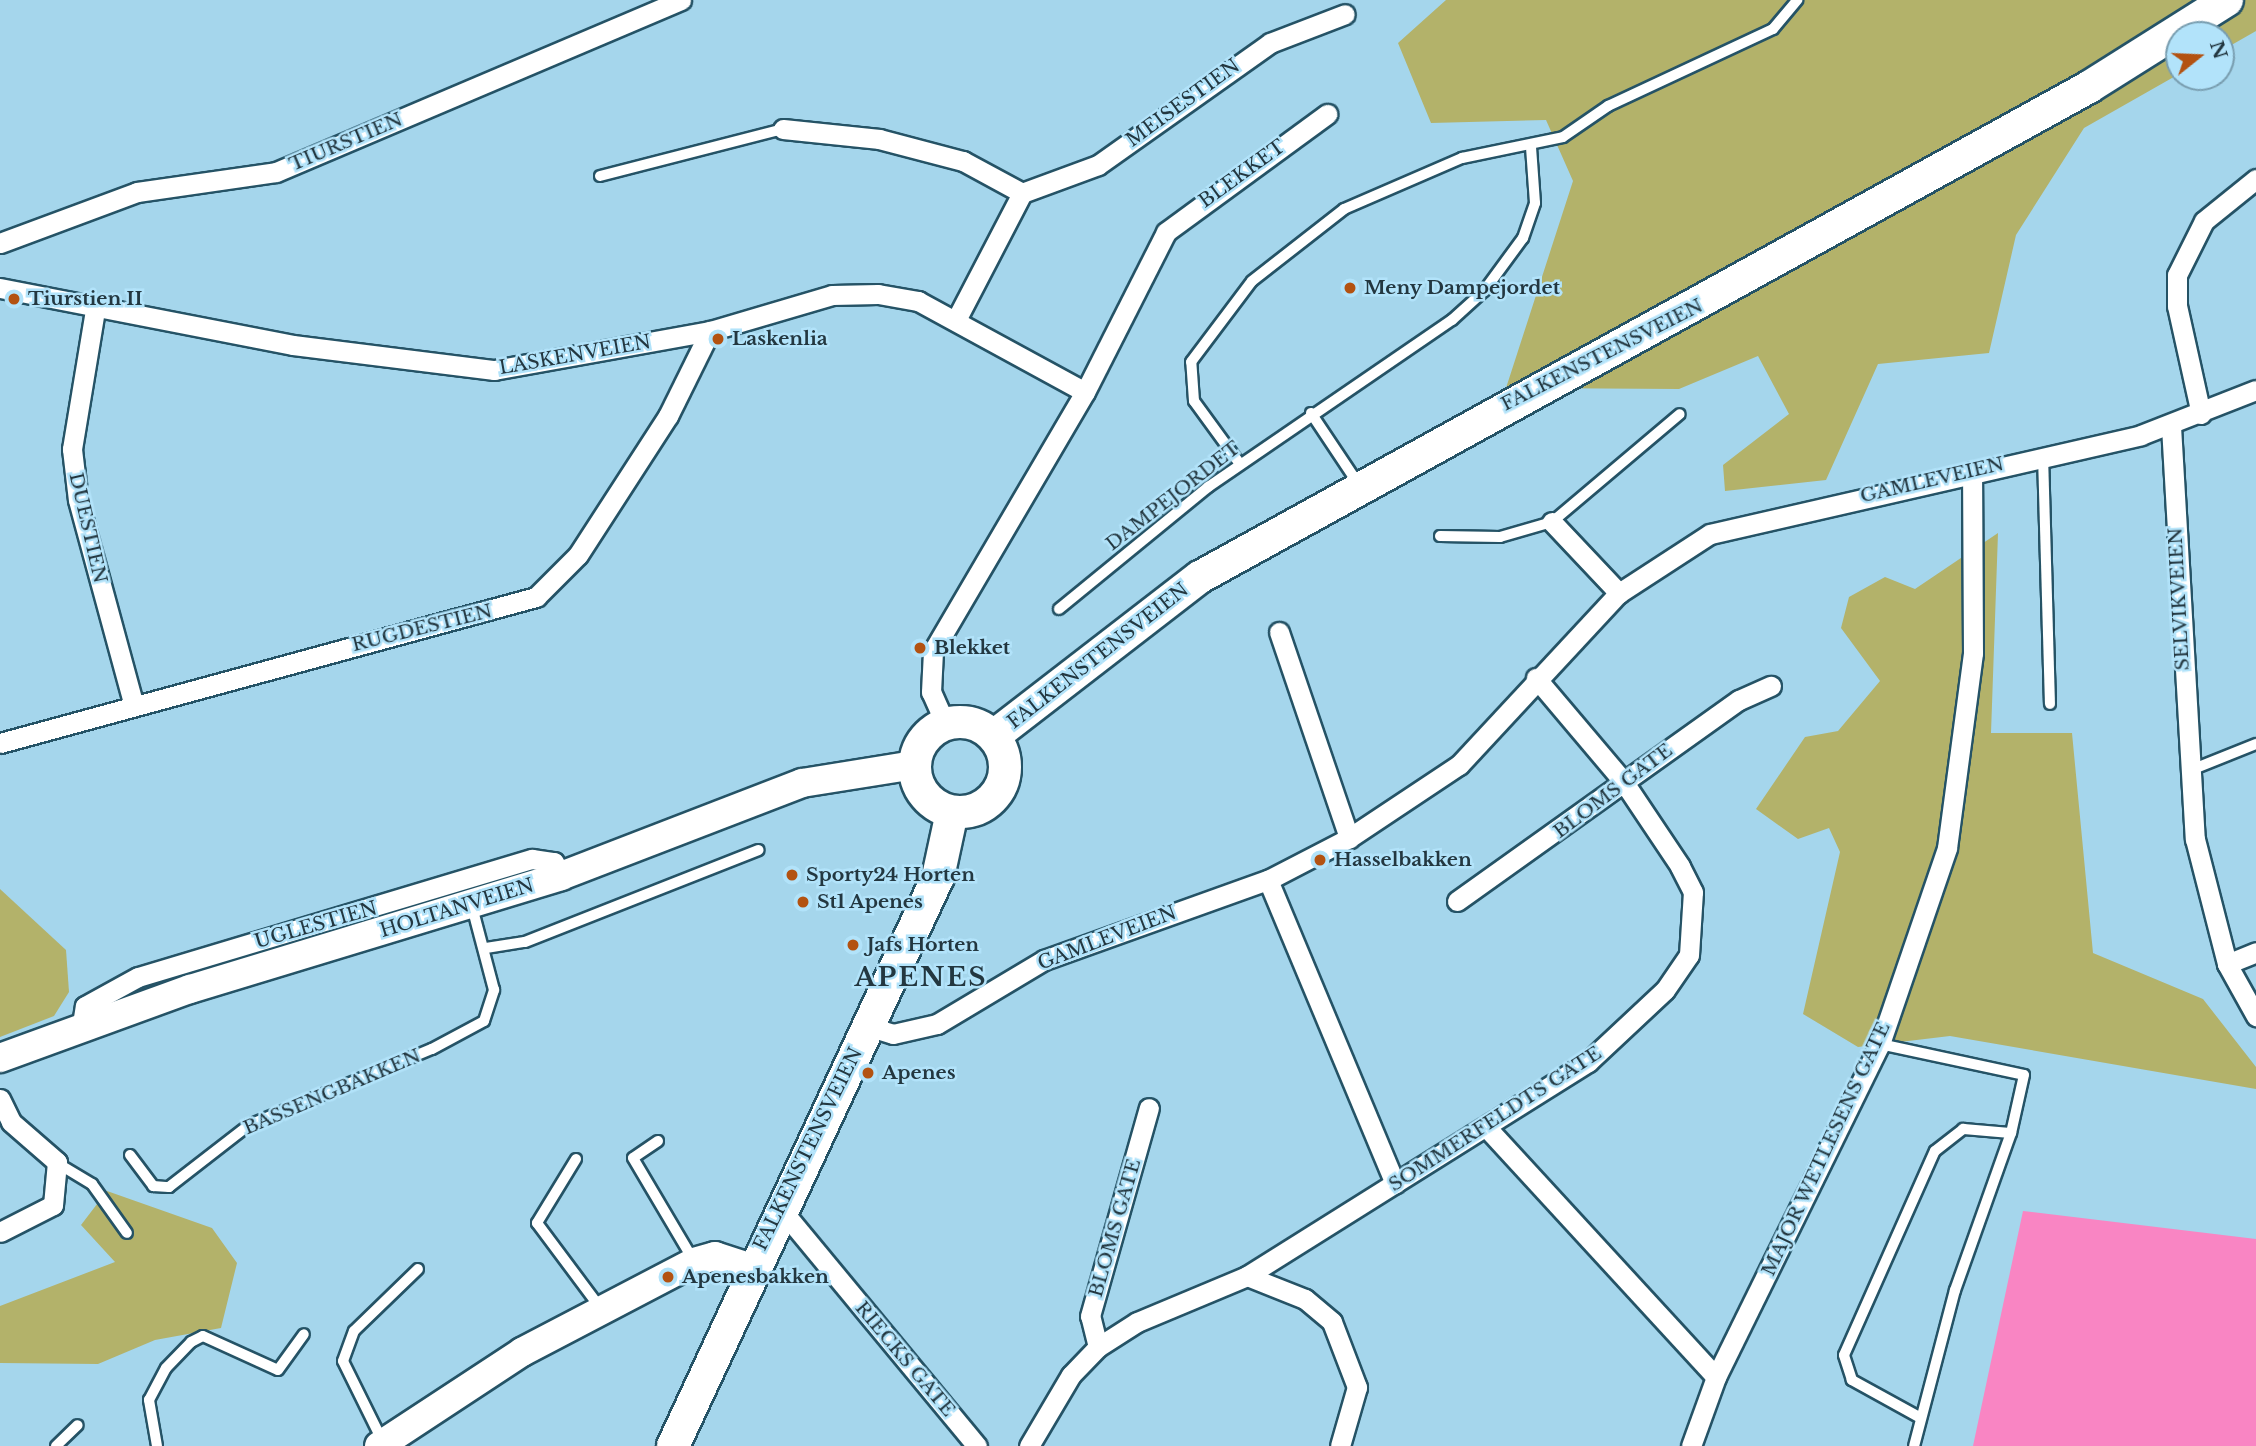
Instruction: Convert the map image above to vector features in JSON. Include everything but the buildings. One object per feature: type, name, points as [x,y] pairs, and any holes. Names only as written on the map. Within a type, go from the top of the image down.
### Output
[{"type":"main road","name":"FALKENSTENSVEIEN","points":[[995,736],[1166,599],[1360,487],[2089,87],[2227,0]]},
{"type":"main road","name":"FALKENSTENSVEIEN","points":[[673,1446],[751,1268],[938,877],[952,811],[980,808],[1000,789],[1006,762],[995,736],[972,722],[946,723]]},
{"type":"main road","points":[[946,723],[919,747],[914,765],[929,800],[952,811]]},
{"type":"main road","name":"HOLTANVEIEN","points":[[0,1058],[82,1024],[472,906],[561,876],[802,783],[914,765]]},
{"type":"main road","points":[[382,1444],[601,1310],[694,1262],[715,1256],[751,1268]]},
{"type":"street","name":"TIURSTIEN","points":[[0,243],[137,192],[276,172],[681,0]]},
{"type":"street","name":"MEISESTIEN","points":[[1022,193],[1098,166],[1270,43],[1345,14]]},
{"type":"street","name":"BLEKKET","points":[[946,723],[931,692],[933,651],[1084,392],[1166,232],[1327,114]]},
{"type":"street","points":[[783,130],[879,139],[963,161],[1022,193],[956,320]]},
{"type":"street","points":[[2201,414],[2177,306],[2177,275],[2204,221],[2256,179]]},
{"type":"street","name":"LASKENVEIEN","points":[[0,288],[95,310],[381,359],[494,370],[710,331],[832,295],[918,301],[1084,392]]},
{"type":"street","name":"DUESTIEN","points":[[95,310],[72,449],[78,500],[132,702]]},
{"type":"street","name":"RUGDESTIEN","points":[[0,743],[132,702],[536,597],[578,555],[668,416],[710,331]]},
{"type":"street","name":"GAMLEVEIEN","points":[[867,1026],[893,1034],[925,1028],[1044,960],[1268,880],[1349,838],[1460,765],[1536,678],[1619,593],[1710,534],[2171,426],[2256,390]]},
{"type":"street","name":"SELVIKVEIEN","points":[[2171,426],[2187,771],[2208,907],[2227,964],[2256,1016]]},
{"type":"street","name":"MAJOR WETLESENS GATE","points":[[1691,1446],[1716,1377],[1880,1044],[1947,848],[1960,786],[1973,653],[1972,472]]},
{"type":"street","points":[[1552,522],[1619,593]]},
{"type":"street","points":[[1279,632],[1349,838]]},
{"type":"street","name":"SOMMERFELDTS GATE","points":[[1029,1446],[1071,1375],[1098,1347],[1137,1322],[1247,1276],[1487,1128],[1620,1037],[1689,955],[1693,892],[1623,780],[1536,678]]},
{"type":"street","name":"BLOMS GATE","points":[[1457,901],[1623,780],[1771,686]]},
{"type":"street","name":"UGLESTIEN","points":[[82,1024],[85,1006],[138,977],[532,859],[554,862],[561,876]]},
{"type":"street","points":[[1268,880],[1395,1183]]},
{"type":"street","points":[[2227,964],[2256,952]]},
{"type":"street","points":[[0,1099],[19,1131],[57,1162],[54,1205],[0,1232]]},
{"type":"street","name":"BLOMS GATE","points":[[1098,1347],[1090,1316],[1149,1108]]},
{"type":"street","points":[[1487,1128],[1716,1377]]},
{"type":"street","name":"RIECKS GATE","points":[[780,1208],[977,1446]]},
{"type":"street","points":[[1247,1276],[1305,1299],[1332,1322],[1357,1387],[1340,1446]]},
{"type":"lane","points":[[1240,464],[1194,401],[1191,362],[1252,281],[1344,209],[1462,158],[1531,147],[1744,46],[1773,29],[1797,0]]},
{"type":"lane","points":[[600,176],[783,130]]},
{"type":"lane","name":"DAMPEJORDET","points":[[1059,609],[1240,464],[1311,413],[1452,320],[1484,291],[1523,237],[1535,203],[1531,147]]},
{"type":"lane","points":[[1311,413],[1360,487]]},
{"type":"lane","points":[[1440,536],[1500,537],[1552,522],[1680,414]]},
{"type":"lane","points":[[2043,454],[2050,704]]},
{"type":"lane","points":[[2187,771],[2256,744]]},
{"type":"lane","points":[[486,948],[525,942],[760,850]]},
{"type":"lane","name":"BASSENGBAKKEN","points":[[131,1155],[153,1186],[169,1187],[249,1125],[474,1028],[493,1000],[486,948],[472,906]]},
{"type":"lane","points":[[1880,1044],[2024,1075],[2011,1133],[1919,1417],[1914,1446]]},
{"type":"lane","points":[[1919,1417],[1852,1380],[1844,1355],[1935,1151],[1963,1129],[2011,1133]]},
{"type":"lane","points":[[659,1141],[633,1158],[694,1262]]},
{"type":"lane","points":[[576,1159],[537,1223],[601,1310]]},
{"type":"lane","points":[[57,1162],[92,1184],[127,1233]]},
{"type":"lane","points":[[382,1444],[343,1361],[354,1331],[418,1269]]},
{"type":"lane","points":[[157,1446],[149,1400],[166,1368],[191,1342],[203,1336],[278,1370],[304,1334]]},
{"type":"lane","points":[[56,1446],[78,1425]]},
{"type":"shaded area","points":[[1446,0],[2256,0],[2256,31],[2235,43],[2235,21],[2165,21],[2165,82],[2084,128],[2016,235],[1989,353],[1878,364],[1826,480],[1725,491],[1723,465],[1789,414],[1758,356],[1679,389],[1506,388],[1573,181],[1546,120],[1431,123],[1398,43]]},
{"type":"shaded area","points":[[1998,533],[1991,733],[2072,733],[2093,953],[2203,999],[2256,1067],[2256,1089],[1950,1036],[1858,1047],[1803,1014],[1840,852],[1829,828],[1798,839],[1756,809],[1805,737],[1838,731],[1880,681],[1841,628],[1849,597],[1885,577],[1915,589]]},
{"type":"shaded area","points":[[0,889],[66,950],[69,992],[54,1016],[0,1037]]},
{"type":"shaded area","points":[[107,1191],[212,1228],[237,1263],[221,1328],[155,1340],[98,1364],[0,1363],[0,1306],[115,1262],[81,1225]]},
{"type":"shaded area","points":[[2023,1211],[2256,1239],[2256,1446],[1973,1446]]},
{"type":"place","name":"Meny Dampejordet","points":[[1350,288]]},
{"type":"place","name":"Tiurstien II","points":[[14,299]]},
{"type":"place","name":"Laskenlia","points":[[718,339]]},
{"type":"place","name":"Blekket","points":[[920,648]]},
{"type":"place","name":"Hasselbakken","points":[[1320,860]]},
{"type":"place","name":"Sporty24 Horten","points":[[792,875]]},
{"type":"place","name":"St1 Apenes","points":[[803,902]]},
{"type":"place","name":"Jafs Horten","points":[[853,945]]},
{"type":"place","name":"Apenes","points":[[868,1073]]},
{"type":"place","name":"Apenesbakken","points":[[668,1277]]},
{"type":"district","name":"APENES","points":[[921,978]]}]
